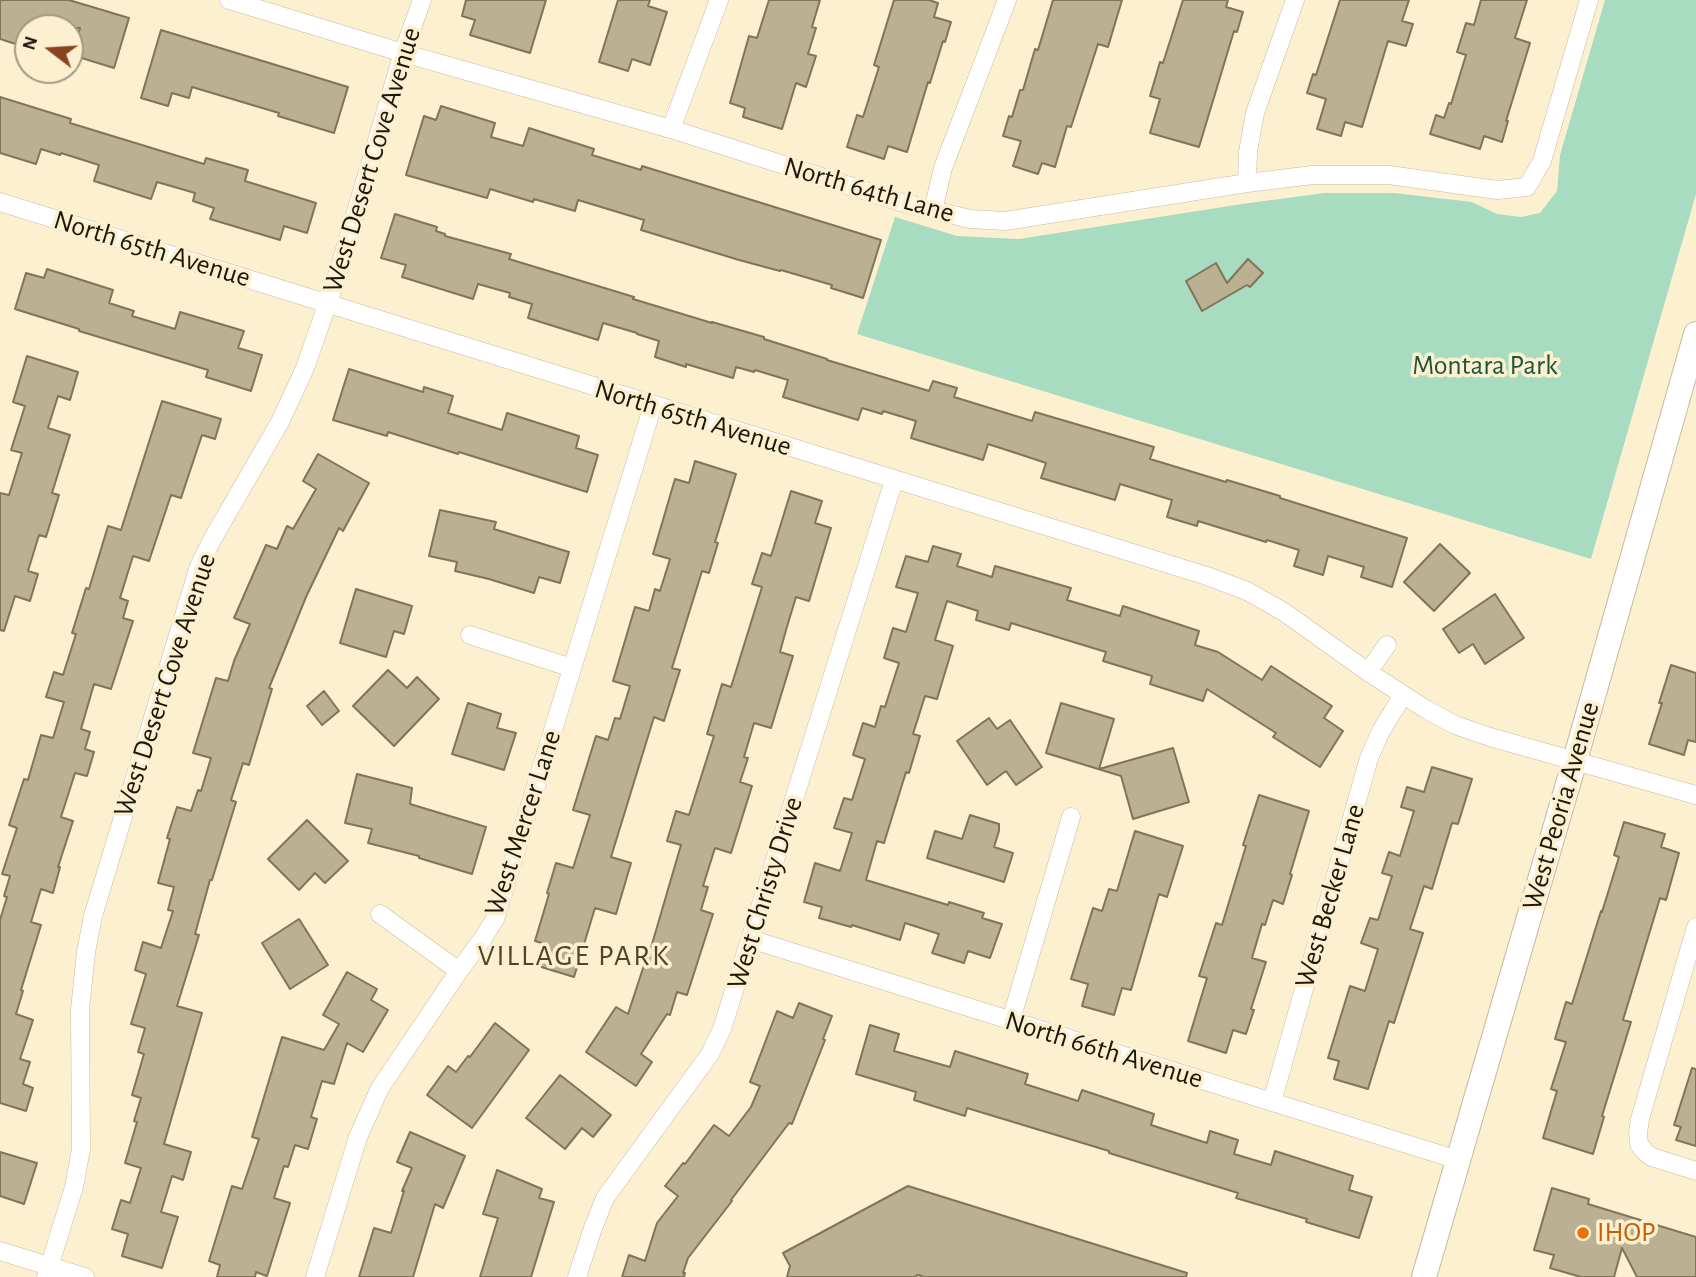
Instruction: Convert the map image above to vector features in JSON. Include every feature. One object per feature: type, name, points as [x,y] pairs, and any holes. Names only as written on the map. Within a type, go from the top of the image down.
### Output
[{"type":"main road","name":"West Peoria Avenue","points":[[1424,1277],[1696,334]]},
{"type":"street","name":"North 64th Lane","points":[[229,0],[403,53],[671,129],[900,202],[970,219],[1005,220],[1313,175],[1389,175],[1497,190],[1527,187],[1542,161],[1589,0]]},
{"type":"street","name":"West Desert Cove Avenue","points":[[48,1271],[74,1187],[81,1149],[80,1010],[93,916],[199,566],[294,397],[316,341],[403,53],[422,0]]},
{"type":"street","points":[[671,129],[719,0]]},
{"type":"street","points":[[933,210],[943,168],[1007,0]]},
{"type":"street","points":[[1247,183],[1248,152],[1255,113],[1295,0]]},
{"type":"street","name":"North 65th Avenue","points":[[0,202],[1207,576],[1247,592],[1284,612],[1368,672],[1455,725],[1696,795]]},
{"type":"street","name":"West Mercer Lane","points":[[314,1277],[358,1138],[380,1088],[495,919],[653,405]]},
{"type":"street","name":"West Christy Drive","points":[[577,1277],[605,1198],[710,1054],[722,1029],[894,480]]},
{"type":"street","points":[[470,635],[572,668]]},
{"type":"street","points":[[1368,672],[1387,645]]},
{"type":"street","name":"West Becker Lane","points":[[1272,1102],[1369,758],[1403,695]]},
{"type":"street","points":[[1011,1020],[1071,817]]},
{"type":"street","points":[[380,914],[458,971]]},
{"type":"street","points":[[1696,927],[1638,1133],[1639,1144],[1652,1157],[1696,1171]]},
{"type":"street","name":"North 66th Avenue","points":[[750,939],[1458,1160]]},
{"type":"street","points":[[0,1251],[48,1271],[85,1277]]},
{"type":"green space","name":"Montara Park","points":[[1605,0],[1696,0],[1696,194],[1591,559],[857,334],[895,217],[957,236],[1019,239],[1324,193],[1394,193],[1472,202],[1497,214],[1521,217],[1540,213],[1557,191],[1560,155]]},
{"type":"building","points":[[0,0],[69,0],[129,18],[114,68],[84,59],[84,14],[14,14],[14,44],[0,39]]},
{"type":"building","points":[[466,0],[546,0],[530,53],[470,35],[475,20],[462,16]]},
{"type":"building","points":[[618,0],[650,0],[648,6],[667,12],[650,65],[632,59],[628,71],[599,62]]},
{"type":"building","points":[[769,0],[820,0],[812,27],[816,28],[808,54],[816,56],[806,87],[796,83],[782,129],[743,117],[745,108],[730,103],[749,36],[757,38]]},
{"type":"building","points":[[894,0],[929,0],[938,3],[934,17],[951,22],[930,83],[928,82],[907,152],[888,146],[884,159],[847,147],[857,115],[863,117],[879,67],[874,65]]},
{"type":"building","points":[[1053,0],[1122,0],[1108,47],[1098,44],[1071,127],[1067,126],[1055,167],[1042,163],[1038,174],[1013,166],[1021,141],[1003,136],[1020,90],[1023,90],[1035,49],[1038,50]]},
{"type":"building","points":[[1183,0],[1228,0],[1226,7],[1243,12],[1237,32],[1234,31],[1199,147],[1150,133],[1160,99],[1150,96]]},
{"type":"building","points":[[1340,0],[1409,0],[1402,21],[1413,24],[1406,46],[1388,41],[1362,127],[1345,122],[1341,136],[1317,129],[1326,99],[1307,93],[1313,74],[1316,75]]},
{"type":"building","points":[[1481,0],[1527,0],[1515,38],[1530,43],[1502,142],[1484,136],[1480,149],[1430,134],[1436,115],[1444,118],[1449,103],[1451,104],[1466,55],[1457,52],[1466,23],[1474,25]]},
{"type":"building","points":[[161,30],[348,87],[334,133],[192,87],[189,98],[172,93],[168,106],[141,98]]},
{"type":"building","points":[[0,97],[71,119],[70,123],[204,164],[206,158],[248,170],[245,181],[316,203],[307,233],[284,226],[280,240],[210,219],[214,208],[193,201],[195,193],[157,182],[151,199],[94,181],[99,165],[61,153],[60,155],[41,149],[36,164],[0,153]]},
{"type":"building","points":[[441,106],[495,123],[491,137],[523,146],[529,128],[594,149],[592,155],[641,170],[642,166],[881,240],[863,298],[831,288],[832,285],[641,230],[644,220],[578,200],[575,211],[490,189],[487,198],[406,175],[424,116],[436,120]]},
{"type":"building","points":[[395,214],[437,227],[436,231],[445,236],[511,254],[509,259],[764,337],[827,360],[929,391],[933,381],[957,388],[954,397],[1032,421],[1035,412],[1154,447],[1150,459],[1280,496],[1407,538],[1392,587],[1361,577],[1364,567],[1328,556],[1323,575],[1294,566],[1299,550],[1198,521],[1197,526],[1167,517],[1172,500],[1120,484],[1115,500],[1041,478],[1046,463],[988,444],[983,460],[911,438],[916,421],[862,408],[858,420],[783,397],[788,380],[736,367],[733,378],[655,357],[659,341],[637,333],[603,323],[598,340],[528,318],[532,304],[509,297],[510,293],[478,284],[473,299],[402,277],[406,265],[381,258]]},
{"type":"building","points":[[1248,259],[1263,273],[1250,287],[1247,285],[1202,311],[1186,281],[1216,263],[1227,283]]},
{"type":"building","points":[[47,269],[113,290],[109,303],[134,311],[132,316],[175,329],[180,312],[244,331],[238,348],[262,355],[251,391],[206,377],[208,370],[15,309],[26,273],[44,278]]},
{"type":"building","points":[[27,356],[78,372],[70,400],[58,396],[48,428],[70,435],[52,493],[59,495],[46,537],[39,535],[28,571],[38,574],[30,601],[15,596],[4,631],[0,630],[0,493],[9,495],[22,453],[11,450],[25,406],[13,402]]},
{"type":"building","points":[[349,369],[423,392],[424,387],[453,396],[448,413],[502,430],[507,413],[579,436],[576,448],[598,455],[587,492],[459,452],[458,454],[388,432],[387,436],[333,420]]},
{"type":"building","points":[[162,401],[221,419],[215,439],[202,435],[181,498],[171,495],[149,561],[133,556],[120,598],[128,601],[123,618],[133,621],[111,689],[94,684],[81,729],[90,732],[85,749],[94,752],[87,776],[75,773],[61,817],[73,821],[58,867],[53,893],[41,889],[31,922],[41,925],[16,1014],[33,1020],[20,1059],[30,1062],[23,1084],[33,1088],[26,1111],[0,1103],[0,920],[10,876],[2,874],[17,828],[9,825],[24,779],[28,780],[41,735],[53,738],[64,702],[46,697],[54,672],[63,675],[76,634],[72,633],[108,526],[121,530]]},
{"type":"building","points":[[318,454],[369,483],[343,531],[339,528],[306,597],[269,688],[272,689],[249,765],[243,763],[231,800],[236,802],[195,934],[199,935],[177,1006],[202,1013],[164,1144],[191,1152],[183,1180],[172,1176],[161,1212],[178,1217],[162,1268],[122,1256],[128,1234],[112,1229],[121,1200],[130,1203],[141,1168],[125,1163],[141,1098],[132,1095],[144,1054],[138,1052],[145,1028],[131,1024],[146,974],[135,970],[143,942],[161,948],[173,911],[168,910],[174,887],[158,883],[170,839],[167,838],[177,807],[191,811],[198,790],[201,791],[211,758],[193,753],[216,678],[228,681],[250,624],[234,618],[266,545],[277,549],[287,526],[293,529],[316,489],[303,481]]},
{"type":"building","points":[[695,461],[736,474],[715,542],[718,543],[709,573],[702,571],[672,668],[680,670],[664,721],[654,717],[611,857],[631,863],[616,914],[595,908],[574,977],[538,966],[545,944],[535,941],[556,863],[573,868],[590,815],[573,810],[596,736],[608,740],[615,718],[620,719],[630,686],[613,681],[635,607],[649,611],[655,589],[660,591],[670,559],[653,554],[675,479],[689,483]]},
{"type":"building","points":[[791,491],[822,501],[815,523],[831,528],[809,601],[796,597],[786,630],[780,652],[793,656],[771,728],[754,723],[744,757],[748,758],[740,782],[752,786],[731,853],[715,848],[703,886],[708,887],[701,910],[713,914],[687,995],[677,992],[670,1015],[667,1014],[641,1054],[652,1062],[636,1086],[586,1052],[616,1007],[628,1014],[650,951],[681,845],[667,841],[676,811],[689,815],[714,736],[707,734],[722,684],[731,687],[762,587],[752,584],[762,553],[771,556]]},
{"type":"building","points":[[440,510],[496,522],[494,529],[569,552],[560,583],[539,577],[534,593],[455,571],[457,562],[429,556]]},
{"type":"building","points":[[1440,544],[1470,573],[1434,611],[1404,582]]},
{"type":"building","points":[[933,546],[961,554],[957,566],[992,577],[995,566],[1071,588],[1067,600],[1120,616],[1123,606],[1199,631],[1195,645],[1218,652],[1262,680],[1271,666],[1332,706],[1324,718],[1343,731],[1320,767],[1273,737],[1276,733],[1207,689],[1203,701],[1150,684],[1152,676],[1103,661],[1106,652],[1011,623],[1009,630],[976,620],[978,611],[947,601],[935,640],[953,646],[937,699],[925,696],[913,734],[920,736],[909,773],[906,772],[884,843],[877,841],[866,880],[984,913],[982,918],[1002,924],[990,958],[968,951],[964,963],[932,953],[939,934],[905,923],[900,940],[819,918],[822,907],[804,902],[815,863],[840,871],[852,833],[834,828],[844,798],[852,800],[865,759],[853,755],[863,723],[875,727],[881,706],[885,707],[899,663],[884,658],[893,628],[906,632],[918,593],[896,587],[906,556],[928,562]]},
{"type":"building","points":[[356,589],[412,606],[404,634],[394,631],[386,657],[340,643]]},
{"type":"building","points":[[1495,594],[1524,638],[1485,664],[1473,644],[1459,653],[1443,629]]},
{"type":"building","points":[[1671,665],[1696,673],[1696,742],[1688,740],[1684,755],[1649,744]]},
{"type":"building","points":[[388,670],[407,688],[417,677],[439,699],[394,746],[353,706]]},
{"type":"building","points":[[324,691],[339,711],[322,725],[307,706]]},
{"type":"building","points":[[468,703],[501,714],[497,728],[516,733],[504,770],[452,754]]},
{"type":"building","points":[[1061,703],[1114,719],[1099,769],[1173,748],[1189,802],[1133,819],[1121,776],[1046,753]]},
{"type":"building","points":[[989,718],[997,729],[1010,720],[1042,767],[1016,785],[1006,771],[987,785],[957,741]]},
{"type":"building","points":[[1432,767],[1472,779],[1458,824],[1452,823],[1432,889],[1424,886],[1410,929],[1423,933],[1394,1023],[1389,1021],[1368,1089],[1334,1079],[1339,1061],[1328,1058],[1350,986],[1365,991],[1378,949],[1361,943],[1370,918],[1378,920],[1392,876],[1382,873],[1389,852],[1400,856],[1414,811],[1401,807],[1407,787],[1424,792]]},
{"type":"building","points":[[357,774],[412,788],[410,804],[486,827],[472,874],[419,856],[368,843],[372,829],[345,823]]},
{"type":"building","points":[[1259,795],[1309,811],[1283,904],[1273,900],[1265,925],[1262,924],[1252,958],[1266,962],[1246,1034],[1233,1030],[1226,1053],[1188,1041],[1207,978],[1199,976],[1216,923],[1222,925]]},
{"type":"building","points":[[970,815],[999,824],[994,847],[1013,853],[1004,882],[927,858],[935,831],[962,839]]},
{"type":"building","points":[[307,820],[348,861],[325,883],[315,873],[299,890],[268,859]]},
{"type":"building","points":[[1624,822],[1665,834],[1661,847],[1679,853],[1666,900],[1660,898],[1623,1020],[1631,1022],[1593,1154],[1543,1138],[1557,1091],[1551,1089],[1566,1042],[1555,1039],[1566,1002],[1572,1004],[1602,912],[1619,857],[1614,855]]},
{"type":"building","points":[[1135,831],[1183,846],[1167,897],[1159,894],[1131,990],[1122,988],[1114,1015],[1082,1006],[1088,984],[1071,979],[1093,908],[1102,911],[1109,889],[1117,891]]},
{"type":"building","points":[[299,919],[328,965],[290,989],[262,943]]},
{"type":"building","points":[[347,972],[377,989],[371,1000],[388,1010],[363,1052],[347,1043],[334,1084],[322,1081],[311,1117],[317,1119],[308,1149],[295,1145],[288,1167],[284,1166],[274,1198],[290,1203],[267,1276],[256,1272],[255,1277],[217,1277],[220,1265],[209,1261],[232,1186],[242,1189],[259,1139],[252,1137],[282,1037],[324,1050],[339,1024],[323,1015]]},
{"type":"building","points":[[799,1003],[832,1016],[792,1124],[789,1123],[688,1258],[684,1277],[622,1277],[629,1255],[645,1261],[657,1223],[678,1196],[665,1186],[714,1125],[729,1136],[751,1107],[760,1086],[750,1082],[777,1011],[793,1018]]},
{"type":"building","points":[[495,1023],[529,1050],[472,1128],[427,1095],[448,1066],[456,1072]]},
{"type":"building","points":[[870,1025],[899,1034],[894,1051],[950,1067],[955,1051],[1028,1074],[1025,1084],[1078,1101],[1082,1090],[1154,1114],[1151,1125],[1207,1143],[1210,1131],[1238,1140],[1234,1154],[1271,1165],[1275,1151],[1353,1176],[1349,1190],[1372,1197],[1359,1238],[1236,1198],[1238,1193],[1109,1151],[967,1108],[965,1116],[914,1100],[916,1092],[856,1074]]},
{"type":"building","points":[[1692,1068],[1696,1069],[1696,1146],[1676,1140],[1681,1127],[1674,1125]]},
{"type":"building","points":[[560,1075],[611,1115],[593,1137],[582,1128],[565,1149],[526,1118]]},
{"type":"building","points":[[410,1132],[465,1156],[443,1208],[435,1204],[413,1277],[359,1277],[374,1228],[391,1233],[402,1191],[412,1168],[397,1162]]},
{"type":"building","points":[[0,1152],[37,1163],[24,1204],[0,1196]]},
{"type":"building","points":[[497,1170],[542,1189],[539,1198],[554,1202],[531,1277],[480,1277],[498,1218],[483,1214]]},
{"type":"building","points":[[908,1186],[1187,1273],[1186,1277],[787,1277],[790,1266],[783,1253]]},
{"type":"building","name":"IHOP","points":[[1552,1188],[1589,1199],[1588,1204],[1696,1237],[1696,1277],[1637,1277],[1622,1248],[1614,1277],[1581,1277],[1550,1268],[1554,1255],[1534,1250]]},
{"type":"place","name":"IHOP","points":[[1583,1233]]},
{"type":"district","name":"VILLAGE PARK","points":[[574,956]]}]
